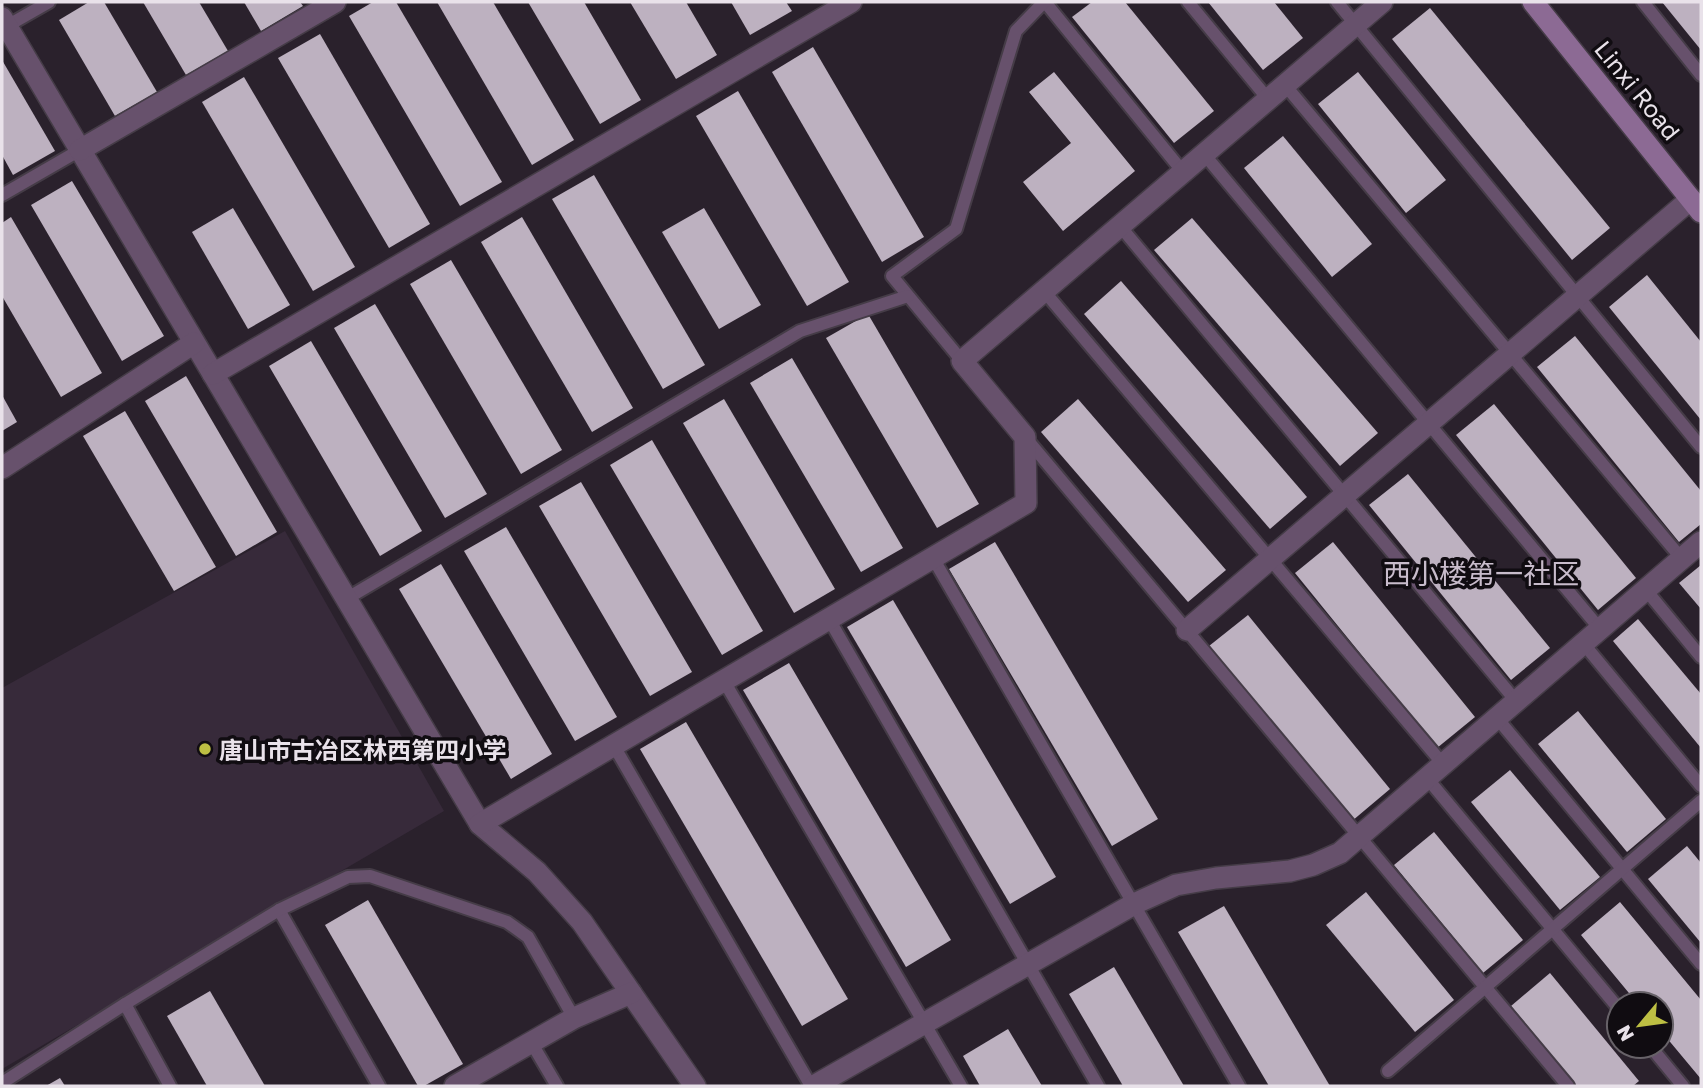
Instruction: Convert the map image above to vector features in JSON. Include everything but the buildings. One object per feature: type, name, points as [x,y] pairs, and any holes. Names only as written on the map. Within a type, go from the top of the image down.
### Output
[{"type":"main road","name":"Linxi Road","points":[[1542,5],[1696,205]]},
{"type":"street","points":[[80,150],[335,2]]},
{"type":"street","points":[[212,374],[851,2]]},
{"type":"street","points":[[480,824],[1026,503],[1025,437],[962,361],[1382,2]]},
{"type":"street","points":[[4,22],[480,824],[537,872],[582,922],[695,1086]]},
{"type":"street","points":[[1187,630],[1578,296],[1696,205]]},
{"type":"street","points":[[2,468],[194,343]]},
{"type":"street","points":[[812,1086],[1134,904],[1176,885],[1290,871],[1313,865],[1340,853],[1701,542]]},
{"type":"street","points":[[455,1086],[574,1018],[631,993]]},
{"type":"lane","points":[[4,22],[49,2]]},
{"type":"lane","points":[[962,361],[892,276],[956,229],[1016,31],[1045,2],[1184,172]]},
{"type":"lane","points":[[1188,2],[1268,99]]},
{"type":"lane","points":[[1337,2],[1701,447]]},
{"type":"lane","points":[[1643,2],[1701,75]]},
{"type":"lane","points":[[1285,85],[1682,559]]},
{"type":"lane","points":[[2,195],[80,150]]},
{"type":"lane","points":[[1204,154],[1429,423],[1701,786]]},
{"type":"lane","points":[[1120,226],[1516,701]]},
{"type":"lane","points":[[1044,291],[1270,559],[1435,771],[1553,929],[1605,992]]},
{"type":"lane","points":[[346,599],[800,331],[908,296]]},
{"type":"lane","points":[[1025,437],[1568,1086]]},
{"type":"lane","points":[[933,558],[1239,1086]]},
{"type":"lane","points":[[1646,590],[1701,657]]},
{"type":"lane","points":[[829,620],[1098,1086]]},
{"type":"lane","points":[[724,681],[961,1086]]},
{"type":"lane","points":[[1497,718],[1701,964]]},
{"type":"lane","points":[[614,746],[812,1086]]},
{"type":"lane","points":[[1388,1071],[1701,801]]},
{"type":"lane","points":[[2,1083],[279,910],[348,877],[370,876],[507,922],[528,937],[574,1018]]},
{"type":"lane","points":[[279,910],[379,1086]]},
{"type":"lane","points":[[125,1004],[170,1086]]},
{"type":"lane","points":[[531,1042],[557,1086]]},
{"type":"lane","points":[[1662,1060],[1683,1086]]},
{"type":"shaded area","name":"唐山市古冶区林西第四小学","points":[[285,531],[444,811],[2,1069],[2,688]]},
{"type":"place","name":"唐山市古冶区林西第四小学","points":[[205,749]]},
{"type":"district","name":"西小楼第一社区","points":[[1481,573]]}]
